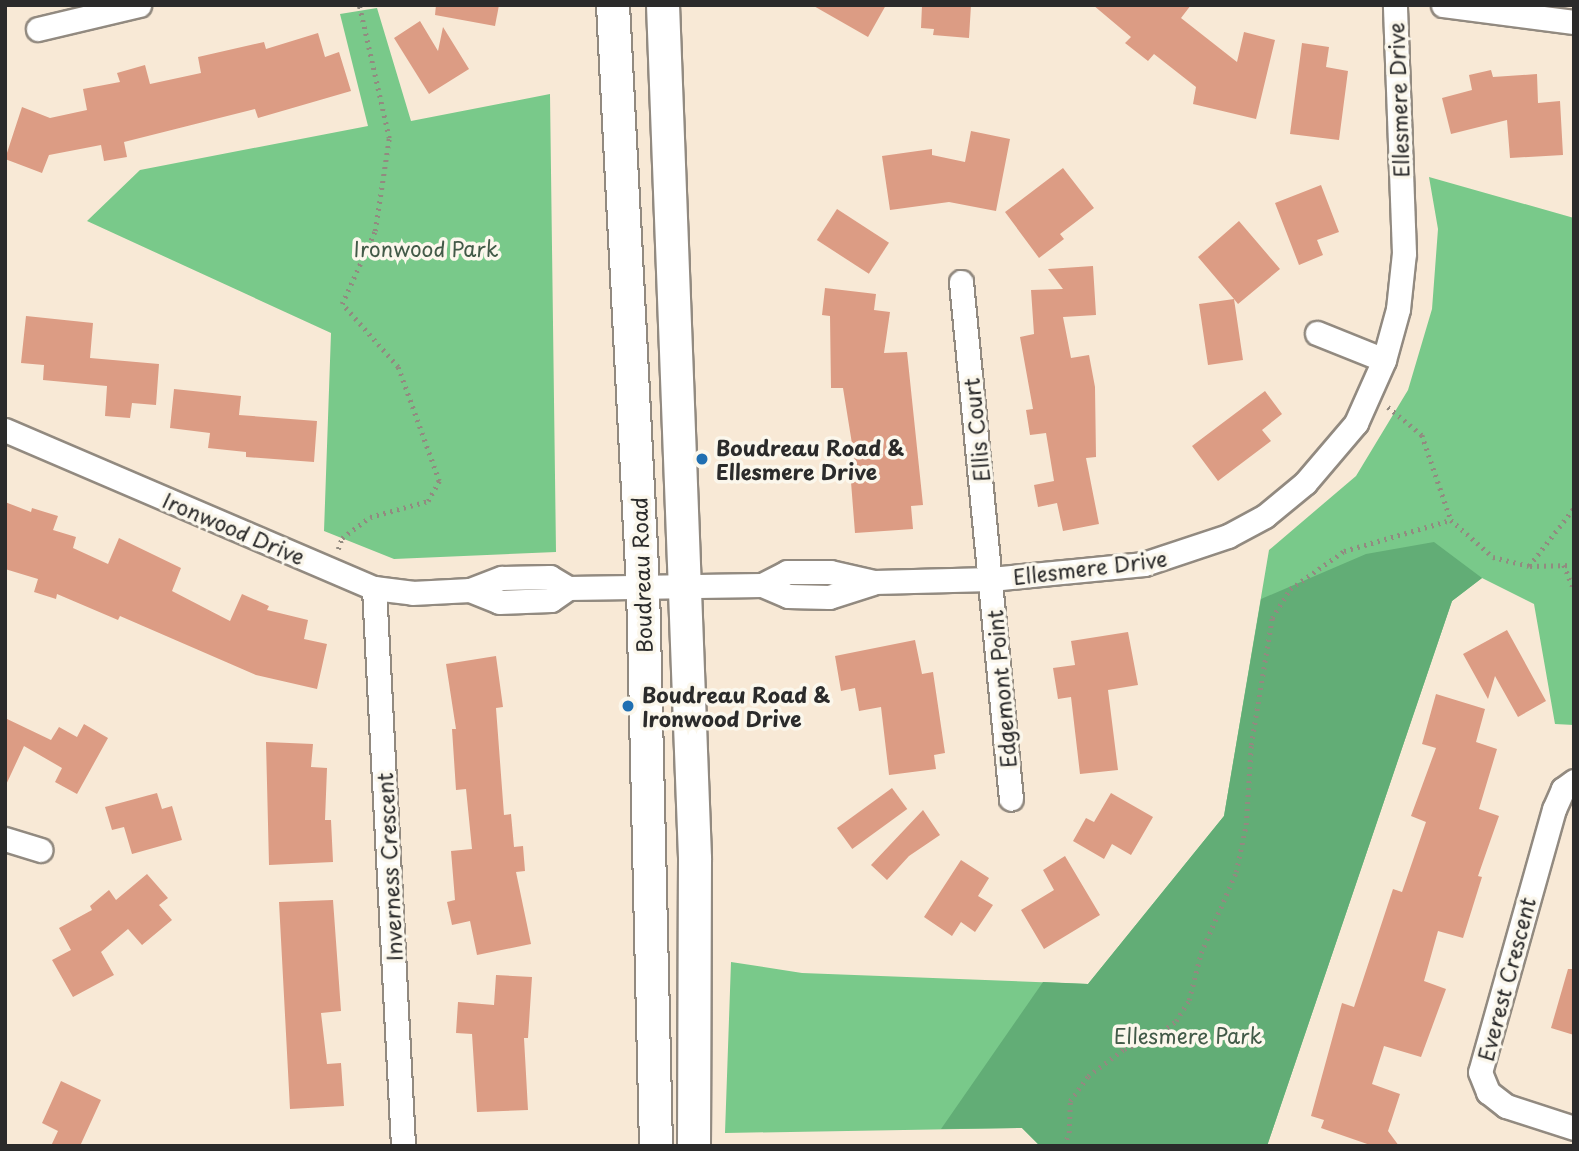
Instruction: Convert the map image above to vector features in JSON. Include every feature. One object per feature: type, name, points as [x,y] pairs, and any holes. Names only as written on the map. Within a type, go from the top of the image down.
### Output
[{"type":"main road","name":"Boudreau Road","points":[[613,5],[643,587],[656,1146]]},
{"type":"main road","points":[[663,5],[688,587],[695,873],[694,1146]]},
{"type":"street","points":[[38,29],[139,5]]},
{"type":"street","name":"Ellesmere Drive","points":[[643,587],[762,585],[787,572],[830,572],[874,582],[990,579],[1144,564],[1188,552],[1245,527],[1285,501],[1344,441],[1384,360],[1398,309],[1404,253],[1395,5]]},
{"type":"street","points":[[1443,5],[1574,22]]},
{"type":"street","name":"Ellis Court","points":[[961,282],[990,579]]},
{"type":"street","points":[[1317,333],[1384,360]]},
{"type":"street","name":"Ironwood Drive","points":[[5,430],[374,588],[412,593],[470,590],[502,578],[550,577],[568,588],[643,587]]},
{"type":"street","name":"Edgemont Point","points":[[990,579],[1011,799]]},
{"type":"street","name":"Inverness Crescent","points":[[374,588],[403,1146]]},
{"type":"street","name":"Everest Crescent","points":[[1574,781],[1563,789],[1554,809],[1480,1072],[1488,1092],[1506,1106],[1574,1128]]},
{"type":"street","points":[[5,839],[40,850]]},
{"type":"path","points":[[330,569],[342,538],[370,517],[428,501],[439,481],[398,367],[342,304],[374,231],[389,138],[359,5]]},
{"type":"path","points":[[1384,405],[1422,435],[1451,520],[1493,557],[1529,566],[1574,565]]},
{"type":"path","points":[[1529,566],[1574,508]]},
{"type":"path","points":[[1064,1146],[1069,1133],[1070,1101],[1088,1076],[1124,1049],[1156,1036],[1176,1021],[1189,1000],[1201,953],[1236,872],[1247,825],[1251,745],[1272,618],[1290,589],[1344,551],[1451,520]]},
{"type":"path","points":[[1564,565],[1574,590]]},
{"type":"green space","name":"Ironwood Park","points":[[377,8],[411,121],[550,94],[556,552],[394,559],[324,531],[331,333],[87,221],[140,170],[368,126],[340,14]]},
{"type":"green space","name":"Ellesmere Park","points":[[1429,177],[1574,218],[1574,725],[1555,724],[1534,604],[1482,578],[1452,601],[1267,1146],[1040,1146],[1022,1128],[725,1133],[731,962],[802,973],[1088,984],[1224,816],[1269,550],[1356,476],[1408,390],[1432,309],[1438,229]]},
{"type":"green space","points":[[1434,542],[1482,578],[1452,601],[1267,1146],[1040,1146],[1022,1128],[941,1129],[1043,982],[1088,984],[1224,816],[1261,599],[1366,554]]},
{"type":"building","points":[[436,5],[499,5],[495,26],[435,15]]},
{"type":"building","points":[[812,5],[886,5],[868,37]]},
{"type":"building","points":[[922,5],[971,5],[969,38],[933,35],[934,29],[921,28]]},
{"type":"building","points":[[1093,5],[1191,5],[1181,18],[1237,62],[1244,32],[1275,40],[1256,119],[1193,104],[1196,87],[1154,54],[1148,61],[1125,43],[1131,37]]},
{"type":"building","points":[[420,21],[438,51],[443,27],[469,69],[429,94],[394,38]]},
{"type":"building","points":[[318,33],[325,57],[339,52],[351,91],[258,118],[255,109],[124,142],[127,157],[104,161],[101,145],[49,155],[42,173],[5,159],[22,107],[50,118],[87,110],[83,89],[120,82],[117,73],[145,65],[150,84],[201,73],[198,57],[264,42],[266,49]]},
{"type":"building","points":[[1302,43],[1329,47],[1326,67],[1348,71],[1339,140],[1290,134]]},
{"type":"building","points":[[1491,70],[1493,77],[1537,74],[1538,103],[1560,101],[1563,155],[1510,158],[1507,120],[1451,134],[1442,98],[1472,90],[1469,75]]},
{"type":"building","points":[[971,131],[1010,139],[996,211],[949,202],[890,210],[882,156],[932,149],[932,155],[965,162]]},
{"type":"building","points":[[1063,168],[1094,208],[1060,234],[1064,239],[1039,258],[1005,212]]},
{"type":"building","points":[[1321,185],[1339,232],[1317,240],[1323,255],[1299,265],[1275,203]]},
{"type":"building","points":[[837,209],[889,243],[869,274],[817,240]]},
{"type":"building","points":[[1239,221],[1280,269],[1238,304],[1198,257]]},
{"type":"building","points":[[1093,266],[1096,315],[1063,317],[1071,358],[1089,355],[1095,387],[1096,457],[1086,458],[1099,524],[1063,531],[1057,503],[1038,507],[1034,485],[1054,481],[1046,433],[1030,435],[1026,410],[1033,409],[1020,337],[1034,334],[1031,290],[1063,289],[1048,269]]},
{"type":"building","points":[[825,288],[876,294],[874,310],[890,312],[884,353],[907,352],[923,505],[911,506],[913,529],[855,533],[851,482],[858,481],[843,388],[831,388],[830,316],[822,315]]},
{"type":"building","points":[[1234,299],[1243,360],[1208,365],[1199,304]]},
{"type":"building","points":[[26,316],[93,323],[90,358],[159,364],[156,405],[132,403],[130,418],[105,416],[107,386],[43,380],[44,365],[21,363]]},
{"type":"building","points":[[174,389],[241,396],[239,415],[317,421],[314,462],[246,457],[246,452],[208,448],[210,433],[170,428]]},
{"type":"building","points":[[1265,391],[1282,414],[1262,430],[1271,441],[1218,481],[1192,446]]},
{"type":"building","points":[[5,502],[31,512],[32,508],[58,516],[53,530],[76,537],[73,548],[108,564],[119,538],[181,568],[172,591],[230,621],[242,594],[269,606],[267,610],[308,620],[304,639],[327,644],[317,689],[256,675],[120,616],[118,620],[57,594],[56,599],[34,592],[38,579],[5,569]]},
{"type":"building","points":[[1507,630],[1546,701],[1518,717],[1495,676],[1488,699],[1463,654]]},
{"type":"building","points":[[1128,632],[1138,685],[1108,690],[1118,770],[1080,774],[1071,697],[1058,699],[1053,668],[1075,665],[1071,641]]},
{"type":"building","points":[[915,640],[922,674],[933,672],[945,753],[934,755],[936,769],[889,775],[881,707],[859,711],[855,688],[841,691],[835,656]]},
{"type":"building","points":[[496,656],[503,707],[496,708],[504,815],[511,814],[514,847],[523,846],[525,871],[516,872],[531,944],[477,955],[470,921],[452,925],[447,902],[455,900],[451,851],[472,849],[466,789],[456,790],[452,729],[456,729],[446,664]]},
{"type":"building","points":[[1436,694],[1485,709],[1476,742],[1497,749],[1479,809],[1499,816],[1478,876],[1482,877],[1463,938],[1438,931],[1424,981],[1446,989],[1421,1057],[1384,1046],[1372,1084],[1400,1094],[1388,1131],[1399,1146],[1373,1146],[1321,1128],[1324,1120],[1311,1116],[1342,1003],[1354,1007],[1393,889],[1402,892],[1426,822],[1411,816],[1436,748],[1422,744]]},
{"type":"building","points":[[5,718],[51,740],[59,727],[77,737],[84,724],[108,738],[77,794],[55,782],[62,768],[24,746],[5,787]]},
{"type":"building","points":[[266,742],[313,744],[311,767],[327,768],[325,820],[331,820],[333,862],[269,865]]},
{"type":"building","points":[[892,788],[907,809],[852,849],[837,828]]},
{"type":"building","points":[[157,793],[162,809],[172,806],[182,840],[132,854],[124,827],[112,830],[105,807]]},
{"type":"building","points":[[1111,793],[1153,817],[1131,855],[1112,844],[1104,859],[1073,841],[1086,818],[1094,822]]},
{"type":"building","points":[[923,810],[940,835],[909,856],[887,880],[871,865]]},
{"type":"building","points":[[1065,856],[1100,915],[1044,949],[1021,910],[1054,890],[1043,870]]},
{"type":"building","points":[[961,860],[989,878],[978,896],[993,905],[975,932],[961,922],[952,936],[924,917]]},
{"type":"building","points":[[147,874],[168,898],[159,905],[172,920],[142,945],[128,929],[101,952],[114,975],[73,997],[52,960],[71,950],[59,928],[92,910],[90,906],[109,890],[116,900]]},
{"type":"building","points":[[333,900],[341,1011],[321,1013],[327,1064],[341,1063],[344,1106],[290,1109],[279,902]]},
{"type":"building","points":[[1568,969],[1574,969],[1574,1035],[1551,1028]]},
{"type":"building","points":[[496,975],[532,977],[528,1038],[524,1038],[528,1110],[477,1112],[472,1034],[456,1033],[458,1002],[494,1005]]},
{"type":"building","points":[[61,1081],[101,1100],[80,1146],[51,1146],[58,1131],[42,1123]]},
{"type":"place","name":"Boudreau Road & Ellesmere Drive","points":[[702,459]]},
{"type":"place","name":"Boudreau Road & Ironwood Drive","points":[[628,706]]}]
